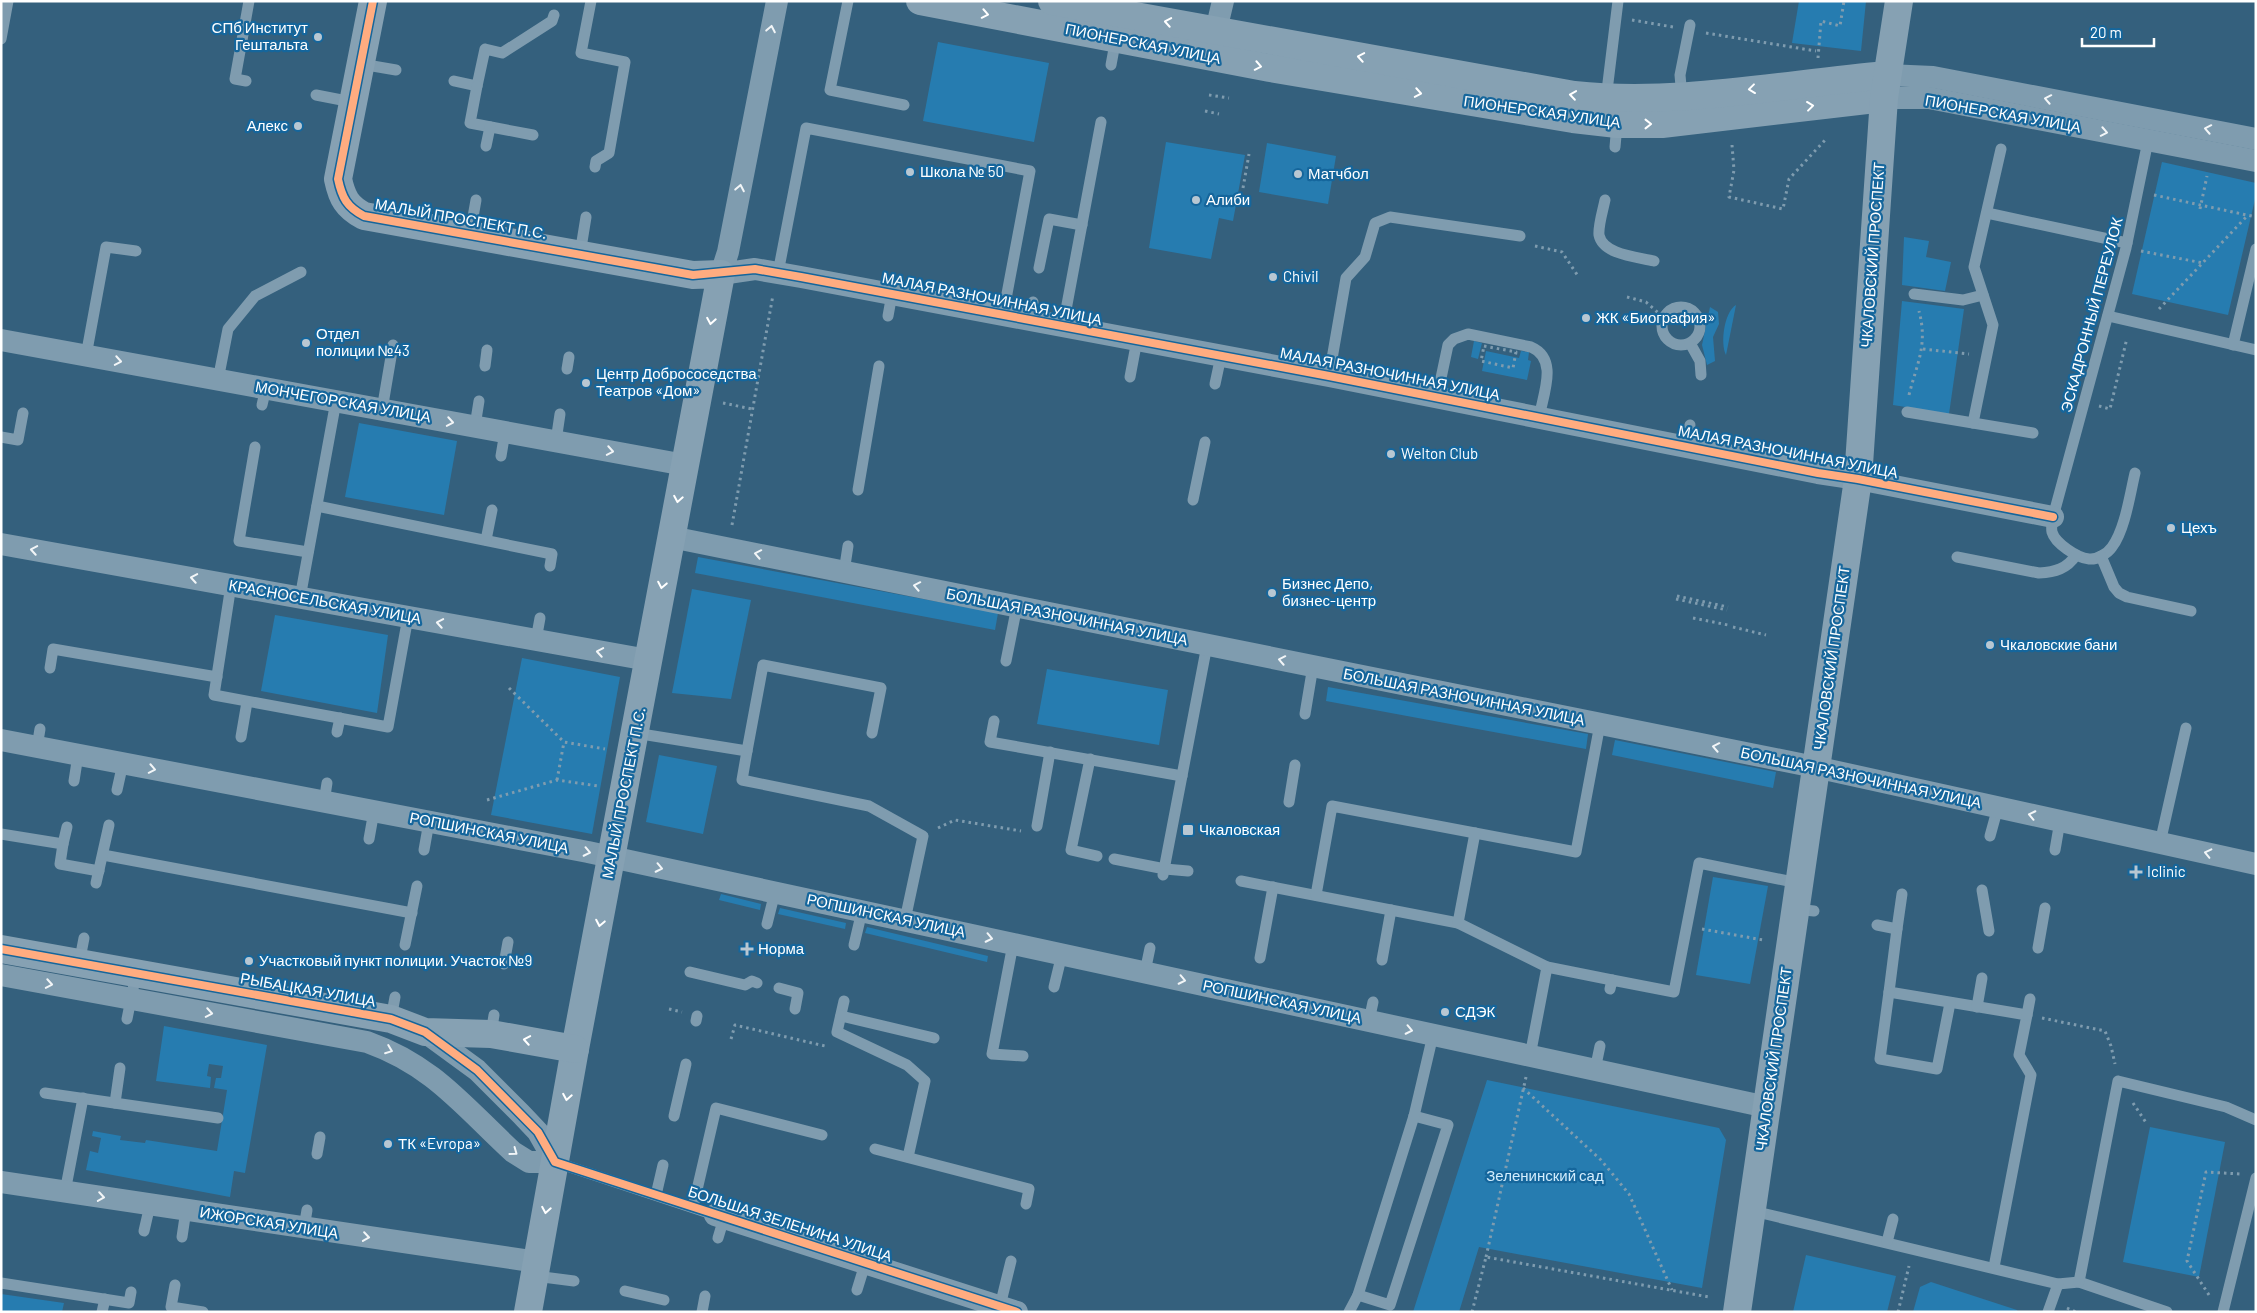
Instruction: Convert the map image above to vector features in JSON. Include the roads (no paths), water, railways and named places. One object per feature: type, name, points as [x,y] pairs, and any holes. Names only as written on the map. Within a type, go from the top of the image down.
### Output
[{"type":"street","name":"МАЛЫЙ ПРОСПЕКТ П.С.","points":[[373,1],[338,179],[343,199],[352,210],[364,216],[693,275],[720,274]]},
{"type":"street","name":"МАЛЫЙ ПРОСПЕКТ П.С.","points":[[528,1312],[575,1049],[720,274],[728,252],[777,1]]},
{"type":"street","name":"ПИОНЕРСКАЯ УЛИЦА","points":[[920,1],[1116,38],[1213,44],[1606,99],[1642,100],[1886,86],[1929,98],[2256,161]]},
{"type":"street","name":"ПИОНЕРСКАЯ УЛИЦА","points":[[1052,1],[1213,44],[1573,119],[1616,135],[1662,124],[1933,77],[2256,138]]},
{"type":"street","points":[[1213,44],[1222,1]]},
{"type":"street","name":"ЧКАЛОВСКИЙ ПРОСПЕКТ","points":[[1737,1312],[1767,1107],[1802,901],[1815,767],[1858,479],[1886,86],[1899,1]]},
{"type":"street","name":"МАЛАЯ РАЗНОЧИННАЯ УЛИЦА","points":[[720,274],[755,270],[776,280],[890,305],[1003,315],[1031,311],[1063,326],[2054,517]]},
{"type":"street","name":"МОНЧЕГОРСКАЯ УЛИЦА","points":[[1,340],[33,351],[86,356],[218,380],[264,397],[336,401],[685,465]]},
{"type":"street","name":"БОЛЬШАЯ РАЗНОЧИННАЯ УЛИЦА","points":[[672,537],[1815,767],[2256,864]]},
{"type":"street","name":"КРАСНОСЕЛЬСКАЯ УЛИЦА","points":[[1,544],[648,660]]},
{"type":"street","name":"РОПШИНСКАЯ УЛИЦА","points":[[1,740],[38,738],[78,755],[123,764],[326,792],[374,811],[775,892],[1145,972],[1371,1012],[1433,1035],[1767,1107]]},
{"type":"street","name":"РЫБАЦКАЯ УЛИЦА","points":[[1,949],[79,969],[131,997],[342,1036],[394,1052],[428,1072],[513,1152],[529,1162],[555,1162],[538,1132],[476,1070],[393,1008],[131,997]]},
{"type":"street","name":"РЫБАЦКАЯ УЛИЦА","points":[[1,975],[79,969]]},
{"type":"street","name":"РЫБАЦКАЯ УЛИЦА","points":[[425,1032],[493,1024],[575,1049]]},
{"type":"street","name":"ИЖОРСКАЯ УЛИЦА","points":[[1,1182],[186,1210],[306,1219],[536,1269]]},
{"type":"street","name":"БОЛЬШАЯ ЗЕЛЕНИНА УЛИЦА","points":[[719,1224],[865,1264],[1009,1309]]},
{"type":"lane","points":[[1,39],[8,1]]},
{"type":"lane","points":[[246,82],[235,79],[249,1]]},
{"type":"lane","points":[[591,1],[581,53],[625,62],[609,153],[596,161],[595,167]]},
{"type":"lane","points":[[848,1],[830,90],[904,105]]},
{"type":"lane","points":[[1606,99],[1618,1]]},
{"type":"lane","points":[[533,135],[470,123],[485,50],[502,53],[552,22],[554,15]]},
{"type":"lane","points":[[1682,97],[1680,75],[1689,27]]},
{"type":"lane","points":[[1111,65],[1116,38]]},
{"type":"lane","points":[[360,64],[396,70]]},
{"type":"lane","points":[[454,81],[478,86]]},
{"type":"lane","points":[[316,95],[352,102]]},
{"type":"lane","name":"ЭСКАДРОННЫЙ ПЕРЕУЛОК","points":[[2054,517],[2127,246],[2153,119]]},
{"type":"lane","points":[[1063,326],[1101,122]]},
{"type":"lane","points":[[486,146],[490,127]]},
{"type":"lane","points":[[776,280],[806,128],[1030,171],[1003,315]]},
{"type":"lane","points":[[1973,423],[1993,324],[1974,267],[2001,148]]},
{"type":"lane","points":[[470,234],[476,200]]},
{"type":"lane","points":[[1605,200],[1599,234],[1603,245],[1613,250],[1654,261]]},
{"type":"lane","points":[[1986,213],[2127,246]]},
{"type":"lane","points":[[1329,376],[1346,278],[1366,257],[1375,223],[1390,217],[1520,236]]},
{"type":"lane","points":[[580,254],[586,218]]},
{"type":"lane","points":[[1039,268],[1048,219],[1082,225]]},
{"type":"lane","points":[[86,356],[106,247],[136,251]]},
{"type":"lane","points":[[2233,344],[2256,249]]},
{"type":"lane","points":[[218,380],[228,329],[255,296],[301,272]]},
{"type":"lane","points":[[1914,294],[1963,300],[1983,295]]},
{"type":"lane","points":[[1681,308],[1693,313],[1698,318],[1699,332],[1690,343],[1676,345],[1665,338],[1662,331],[1664,318],[1668,312],[1681,308]]},
{"type":"lane","points":[[2108,316],[2256,350]]},
{"type":"lane","points":[[1437,397],[1448,344],[1468,334],[1531,347],[1539,350],[1545,357],[1548,372],[1539,418]]},
{"type":"lane","points":[[1130,377],[1137,340]]},
{"type":"lane","points":[[1690,343],[1700,361],[1701,375]]},
{"type":"lane","points":[[382,410],[394,345]]},
{"type":"lane","points":[[485,366],[487,350]]},
{"type":"lane","points":[[1215,384],[1221,356]]},
{"type":"lane","points":[[567,369],[570,357]]},
{"type":"lane","points":[[858,490],[879,366]]},
{"type":"lane","points":[[475,426],[479,400]]},
{"type":"lane","points":[[300,598],[336,401]]},
{"type":"lane","points":[[1907,412],[2033,433]]},
{"type":"lane","points":[[1,437],[18,440],[23,413]]},
{"type":"lane","points":[[556,441],[560,414]]},
{"type":"lane","points":[[1686,447],[1690,425]]},
{"type":"lane","points":[[501,456],[505,432]]},
{"type":"lane","points":[[1193,500],[1205,442]]},
{"type":"lane","points":[[255,447],[239,541],[308,552]]},
{"type":"lane","points":[[2054,517],[2052,533],[2056,540],[2076,555],[2089,559],[2101,556],[2112,548],[2119,535],[2135,473]]},
{"type":"lane","points":[[317,506],[552,554],[550,566]]},
{"type":"lane","points":[[486,540],[492,510]]},
{"type":"lane","points":[[844,572],[848,546]]},
{"type":"lane","points":[[1957,557],[2039,573],[2052,572],[2063,568],[2076,555]]},
{"type":"lane","points":[[2101,556],[2119,594],[2127,598],[2191,611]]},
{"type":"lane","points":[[231,584],[214,695],[247,702],[388,727],[408,617]]},
{"type":"lane","points":[[1006,661],[1017,606]]},
{"type":"lane","points":[[536,640],[540,618]]},
{"type":"lane","points":[[1164,872],[1206,645]]},
{"type":"lane","points":[[50,668],[53,648],[216,677]]},
{"type":"lane","points":[[872,733],[881,688],[763,665],[742,780],[869,806],[923,836],[905,920]]},
{"type":"lane","points":[[1305,714],[1313,666]]},
{"type":"lane","points":[[241,737],[247,702]]},
{"type":"lane","points":[[337,732],[340,718]]},
{"type":"lane","points":[[994,721],[990,742],[1182,776]]},
{"type":"lane","points":[[1316,895],[1332,806],[1576,852],[1600,724]]},
{"type":"lane","points":[[2160,843],[2186,728]]},
{"type":"lane","points":[[635,733],[747,752]]},
{"type":"lane","points":[[1037,826],[1050,752]]},
{"type":"lane","points":[[74,781],[78,755]]},
{"type":"lane","points":[[1090,759],[1071,850],[1097,856]]},
{"type":"lane","points":[[117,790],[123,764]]},
{"type":"lane","points":[[1289,802],[1296,765]]},
{"type":"lane","points":[[1990,836],[1998,807]]},
{"type":"lane","points":[[369,839],[374,811]]},
{"type":"lane","points":[[2055,850],[2060,821]]},
{"type":"lane","points":[[424,850],[429,822]]},
{"type":"lane","points":[[96,883],[109,825]]},
{"type":"lane","points":[[66,826],[60,864],[99,871]]},
{"type":"lane","points":[[1458,923],[1475,833]]},
{"type":"lane","points":[[1,834],[63,844]]},
{"type":"lane","points":[[103,855],[412,913]]},
{"type":"lane","points":[[1114,859],[1164,872],[1188,871]]},
{"type":"lane","points":[[1241,881],[1458,923],[1547,967],[1611,985],[1674,992],[1699,863],[1802,901]]},
{"type":"lane","points":[[405,946],[417,886]]},
{"type":"lane","points":[[1260,958],[1273,887]]},
{"type":"lane","points":[[356,902],[359,889]]},
{"type":"lane","points":[[1982,890],[1989,931]]},
{"type":"lane","points":[[767,924],[775,892]]},
{"type":"lane","points":[[1902,894],[1880,1059],[1936,1069],[1950,1003]]},
{"type":"lane","points":[[2038,948],[2045,908]]},
{"type":"lane","points":[[1382,960],[1391,910]]},
{"type":"lane","points":[[854,945],[862,911]]},
{"type":"lane","points":[[1877,924],[1897,929]]},
{"type":"lane","points":[[504,964],[508,942]]},
{"type":"lane","points":[[1013,944],[992,1054],[1022,1056]]},
{"type":"lane","points":[[1145,972],[1150,948]]},
{"type":"lane","points":[[1054,987],[1062,954]]},
{"type":"lane","points":[[1530,1056],[1547,967]]},
{"type":"lane","points":[[690,972],[745,985],[754,980]]},
{"type":"lane","points":[[1977,1007],[1982,978]]},
{"type":"lane","points":[[779,988],[798,993],[795,1009]]},
{"type":"lane","points":[[1890,992],[2027,1015]]},
{"type":"lane","points":[[1994,1267],[2031,1075],[2019,1055],[2030,999]]},
{"type":"lane","points":[[844,1001],[837,1032],[907,1065],[925,1081],[908,1157]]},
{"type":"lane","points":[[841,1016],[934,1038]]},
{"type":"lane","points":[[1349,1312],[1358,1295],[1414,1116],[1433,1035]]},
{"type":"lane","points":[[1595,1070],[1600,1046]]},
{"type":"lane","points":[[674,1116],[686,1064]]},
{"type":"lane","points":[[115,1103],[120,1068]]},
{"type":"lane","points":[[2079,1282],[2118,1080],[2226,1107],[2256,1120]]},
{"type":"lane","points":[[45,1093],[218,1118]]},
{"type":"lane","points":[[65,1192],[83,1098]]},
{"type":"lane","points":[[693,1208],[716,1108],[822,1135]]},
{"type":"lane","points":[[1358,1295],[1390,1305],[1448,1125],[1414,1116]]},
{"type":"lane","points":[[317,1154],[320,1136]]},
{"type":"lane","points":[[875,1148],[1029,1189],[1026,1204]]},
{"type":"lane","name":"БОЛЬШАЯ ЗЕЛЕНИНА УЛИЦА","points":[[555,1162],[693,1208],[719,1224]]},
{"type":"lane","points":[[656,1195],[663,1165]]},
{"type":"lane","points":[[2223,1312],[2252,1176]]},
{"type":"lane","points":[[144,1230],[150,1205]]},
{"type":"lane","points":[[182,1236],[186,1210]]},
{"type":"lane","points":[[1753,1211],[1994,1267],[2058,1284],[2079,1282],[2167,1312]]},
{"type":"lane","points":[[1887,1242],[1893,1219]]},
{"type":"lane","points":[[1009,1309],[1012,1261]]},
{"type":"lane","points":[[857,1290],[865,1264]]},
{"type":"lane","points":[[536,1269],[574,1281]]},
{"type":"lane","points":[[1,1283],[129,1303],[131,1292]]},
{"type":"lane","points":[[2048,1312],[2058,1284]]},
{"type":"lane","points":[[175,1285],[171,1307],[202,1312]]},
{"type":"lane","points":[[625,1291],[664,1300]]},
{"type":"lane","points":[[702,1312],[705,1296]]},
{"type":"lane","points":[[102,1312],[105,1299]]},
{"type":"place","name":"СПб Институт Гештальта","points":[[318,37]]},
{"type":"place","name":"Алекс","points":[[298,126]]},
{"type":"place","name":"Школа № 50","points":[[910,172]]},
{"type":"place","name":"Матчбол","points":[[1298,174]]},
{"type":"place","name":"Алиби","points":[[1196,200]]},
{"type":"place","name":"Chivil","points":[[1273,277]]},
{"type":"place","name":"ЖК «Биография»","points":[[1586,318]]},
{"type":"place","name":"Отдел полиции №43","points":[[306,343]]},
{"type":"place","name":"Центр Добрососедства Театров «Дом»","points":[[586,383]]},
{"type":"place","name":"Welton Club","points":[[1391,454]]},
{"type":"place","name":"Цехъ","points":[[2171,528]]},
{"type":"place","name":"Бизнес Депо, бизнес-центр","points":[[1272,593]]},
{"type":"place","name":"Чкаловские бани","points":[[1990,645]]},
{"type":"place","name":"Чкаловская","points":[[1188,830]]},
{"type":"place","name":"Iclinic","points":[[2136,872]]},
{"type":"place","name":"Норма","points":[[747,949]]},
{"type":"place","name":"Участковый пункт полиции. Участок №9","points":[[249,961]]},
{"type":"place","name":"СДЭК","points":[[1445,1012]]},
{"type":"place","name":"ТК «Evropa»","points":[[388,1144]]},
{"type":"park label","name":"Зеленинский сад","points":[[1545,1176]]}]
